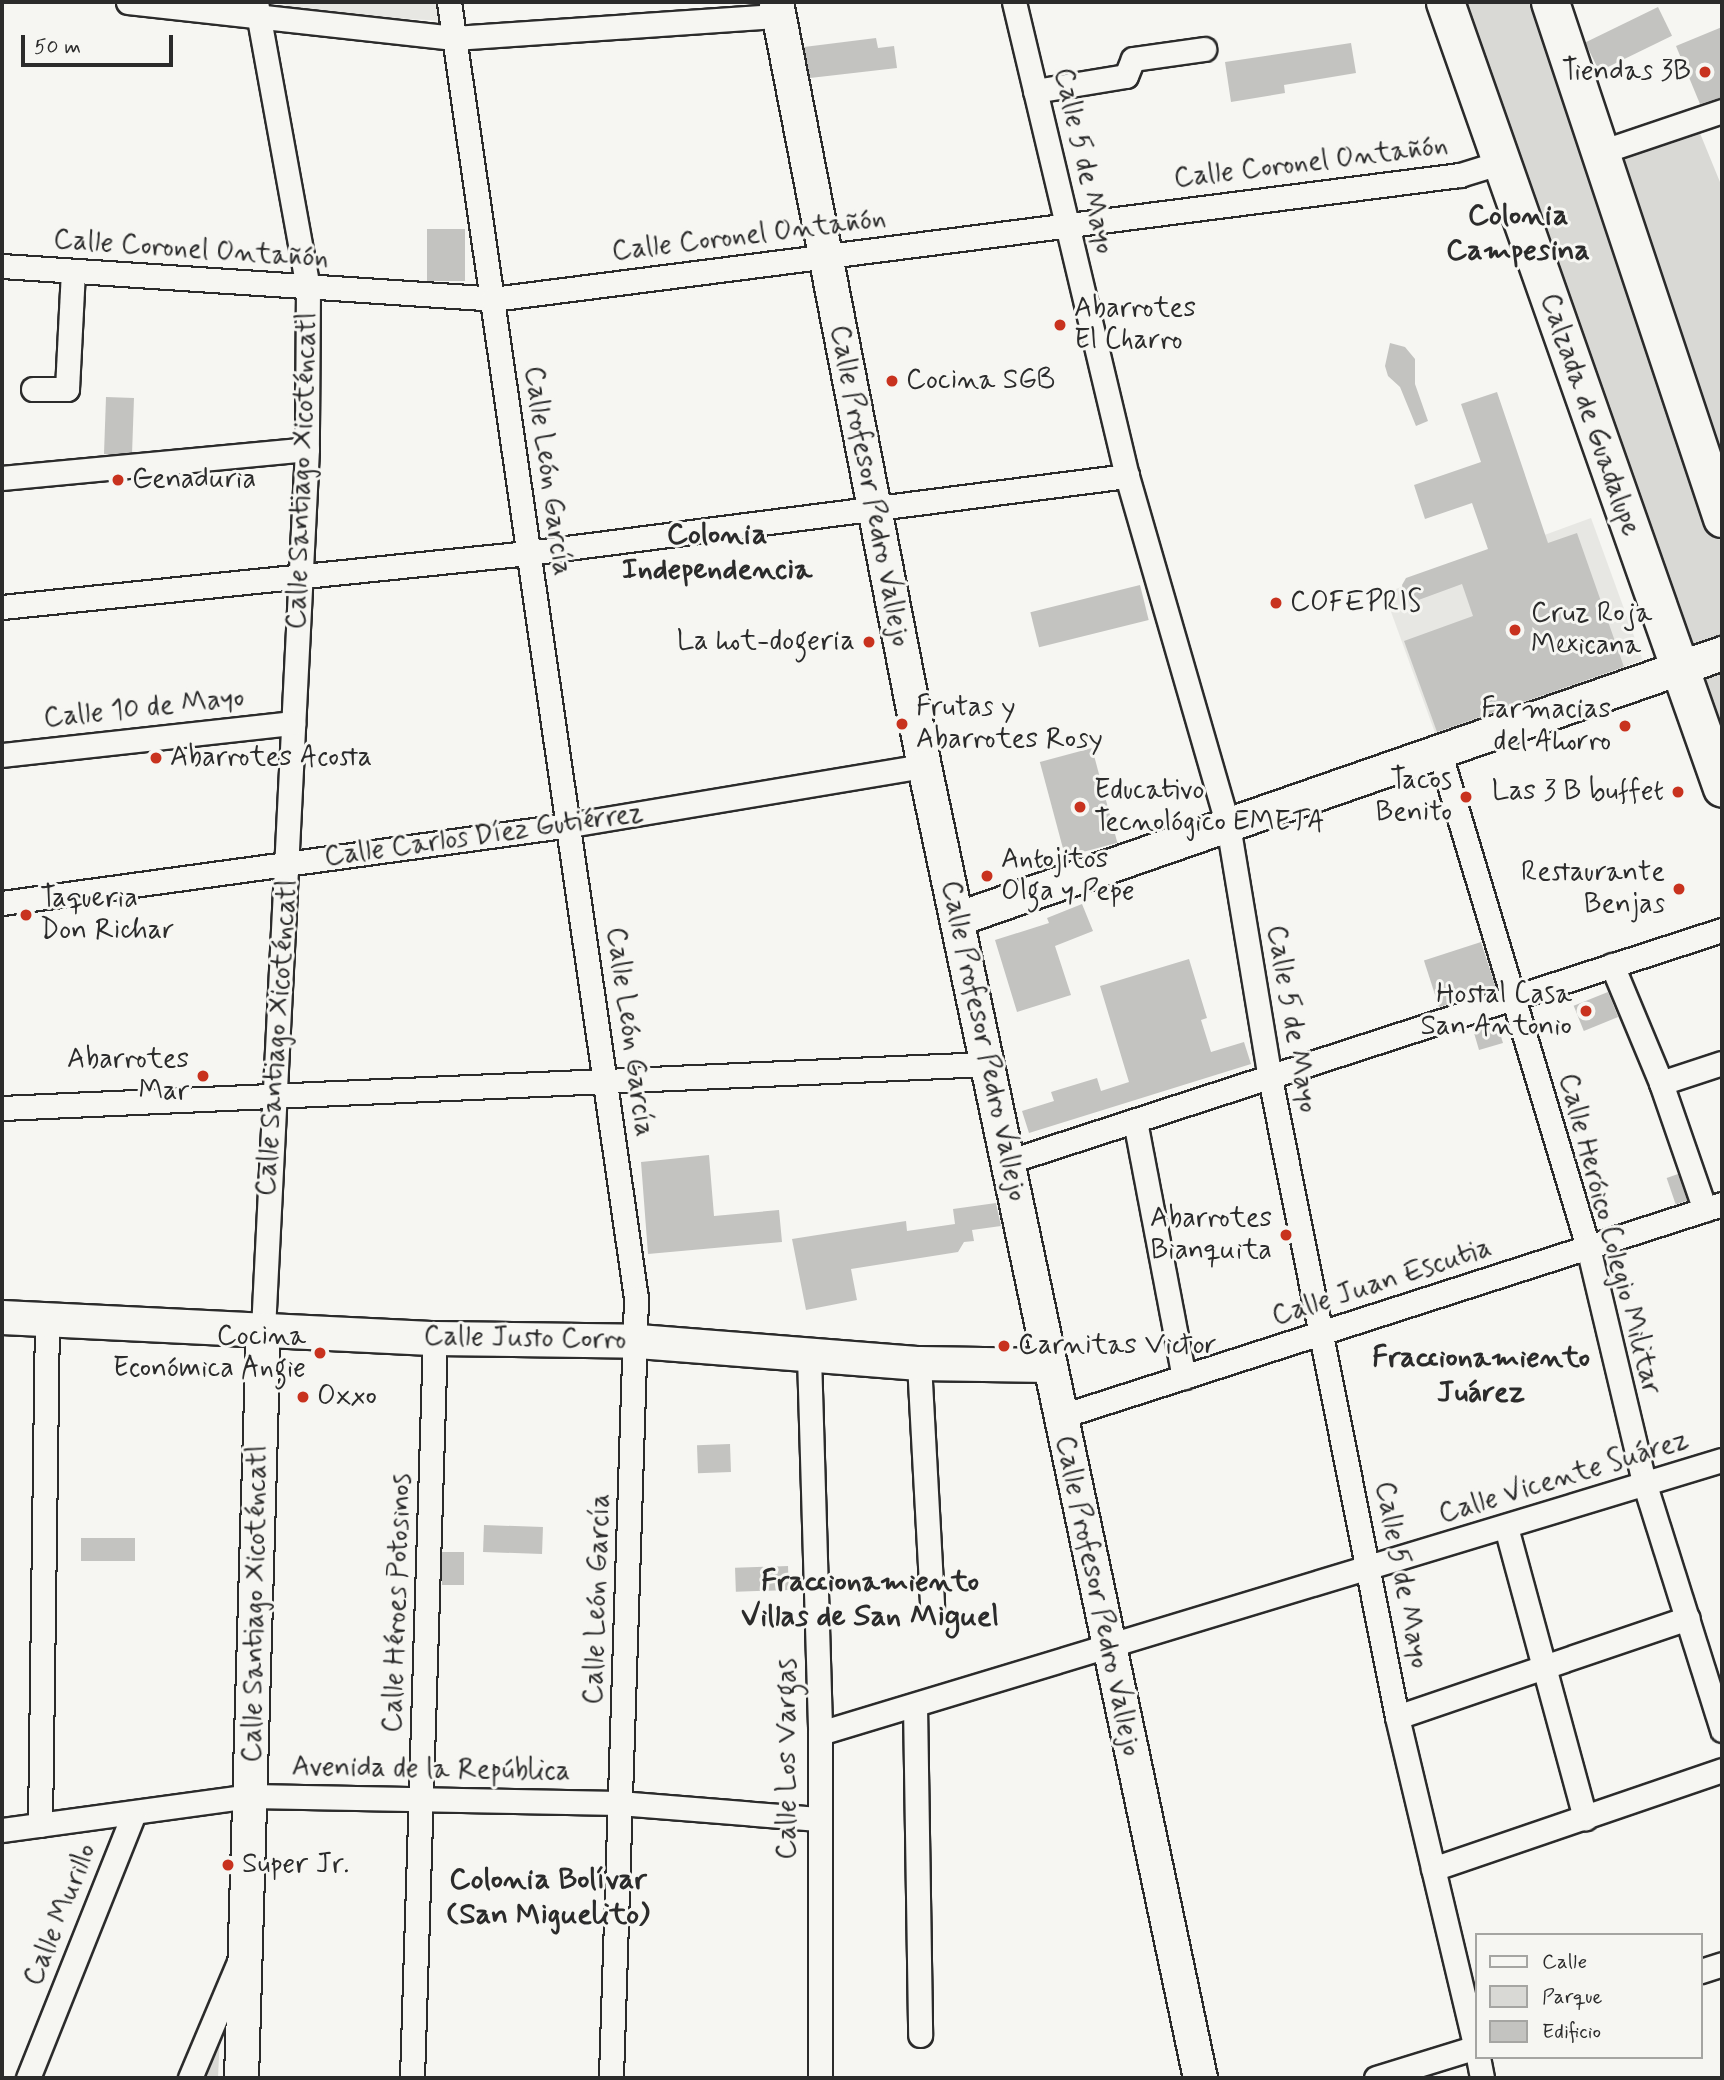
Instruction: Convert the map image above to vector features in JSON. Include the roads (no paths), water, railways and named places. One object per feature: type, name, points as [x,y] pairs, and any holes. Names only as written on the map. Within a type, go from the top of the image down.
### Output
[{"type":"main road","name":"Calzada de Guadalupe","points":[[1445,2],[1722,788]]},
{"type":"main road","points":[[1550,2],[1722,518]]},
{"type":"street","points":[[128,2],[257,11],[454,38],[777,9]]},
{"type":"street","name":"Calle León García","points":[[449,2],[527,554],[570,825],[636,1298],[638,1341],[611,2078]]},
{"type":"street","name":"Calle 5 de Mayo","points":[[1014,2],[1127,477],[1228,825],[1269,1078],[1370,1568],[1397,1717],[1476,2048]]},
{"type":"street","name":"Calle Profesor Pedro Vallejo","points":[[777,9],[924,766],[959,918],[986,1064],[1010,1161],[1048,1365],[1200,2078]]},
{"type":"street","name":"Calle Santiago Xicoténcatl","points":[[241,2078],[262,1329],[273,1097],[289,865],[293,723],[307,449],[308,288],[257,11]]},
{"type":"street","points":[[1035,91],[1126,76],[1133,59],[1203,49]]},
{"type":"street","points":[[1601,152],[1722,111]]},
{"type":"street","name":"Calle Coronel Ontañón","points":[[2,266],[493,299],[824,258],[1067,223],[1460,175],[1500,163]]},
{"type":"street","points":[[33,389],[67,389],[73,271]]},
{"type":"street","points":[[2,478],[307,449]]},
{"type":"street","points":[[2,607],[527,554],[875,512],[1127,477]]},
{"type":"street","points":[[959,918],[1440,754],[1677,665],[1722,653]]},
{"type":"street","name":"Calle 10 de Mayo","points":[[2,755],[293,723]]},
{"type":"street","name":"Calle Heróico Colegio Militar","points":[[1440,754],[1511,999],[1588,1247],[1644,1482],[1722,1730]]},
{"type":"street","name":"Calle Carlos Díez Gutiérrez","points":[[2,903],[570,825],[924,766]]},
{"type":"street","points":[[1010,1161],[1722,930]]},
{"type":"street","points":[[1612,965],[1713,1207]]},
{"type":"street","points":[[1661,1083],[1722,1063]]},
{"type":"street","points":[[2,1108],[986,1064]]},
{"type":"street","points":[[1135,1121],[1184,1377]]},
{"type":"street","name":"Calle Juan Escutia","points":[[1059,1417],[1323,1335],[1713,1207]]},
{"type":"street","name":"Calle Justo Corro","points":[[2,1317],[435,1338],[638,1341],[919,1363],[1048,1365]]},
{"type":"street","points":[[40,1825],[47,1319]]},
{"type":"street","name":"Calle Héroes Potosinos","points":[[412,2078],[435,1338]]},
{"type":"street","name":"Calle Los Vargas","points":[[809,1356],[820,1733],[820,2078]]},
{"type":"street","points":[[919,1363],[933,1606]]},
{"type":"street","name":"Calle Vicente Suárez","points":[[820,1733],[1722,1460]]},
{"type":"street","points":[[1506,1527],[1542,1670],[1585,1818]]},
{"type":"street","points":[[1397,1717],[1542,1670],[1688,1618]]},
{"type":"street","points":[[915,1705],[920,2035]]},
{"type":"street","points":[[1433,1869],[1722,1770]]},
{"type":"street","name":"Avenida de la República","points":[[2,1830],[251,1796],[422,1802],[620,1802],[818,1818]]},
{"type":"street","name":"Calle Murillo","points":[[28,2078],[134,1813]]},
{"type":"street","points":[[190,2078],[243,1953]]},
{"type":"street","points":[[1703,1970],[1722,1964]]},
{"type":"street","points":[[1376,2078],[1476,2052]]},
{"type":"street","name":"Calle 5 de Mayo","points":[[1478,2059],[1482,2078]]},
{"type":"place","name":"Tiendas 3B","points":[[1705,72]]},
{"type":"place","name":"Abarrotes El Charro","points":[[1060,325]]},
{"type":"place","name":"Cocina SGB","points":[[892,381]]},
{"type":"place","name":"Cenaduria","points":[[118,480]]},
{"type":"place","name":"COFEPRIS","points":[[1276,603]]},
{"type":"place","name":"Cruz Roja Mexicana","points":[[1515,630]]},
{"type":"place","name":"La hot-dogeria","points":[[869,642]]},
{"type":"place","name":"Frutas y Abarrotes Rosy","points":[[902,724]]},
{"type":"place","name":"Farmacias del Ahorro","points":[[1625,726]]},
{"type":"place","name":"Abarrotes Acosta","points":[[156,758]]},
{"type":"place","name":"Las 3 B buffet","points":[[1678,792]]},
{"type":"place","name":"Tacos Benito","points":[[1466,797]]},
{"type":"place","name":"Educativo Tecnológico EMETA","points":[[1080,807]]},
{"type":"place","name":"Antojitos Olga y Pepe","points":[[987,876]]},
{"type":"place","name":"Restaurante Benjas","points":[[1679,889]]},
{"type":"place","name":"Taqueria Don Richar","points":[[26,915]]},
{"type":"place","name":"Hostal Casa San Antonio","points":[[1586,1011]]},
{"type":"place","name":"Abarrotes Mar","points":[[203,1076]]},
{"type":"place","name":"Abarrotes Bianquita","points":[[1286,1235]]},
{"type":"place","name":"Carnitas Victor","points":[[1004,1346]]},
{"type":"place","name":"Cocina Económica Angie","points":[[320,1353]]},
{"type":"place","name":"Oxxo","points":[[303,1397]]},
{"type":"place","name":"Super Jr.","points":[[228,1865]]},
{"type":"district","name":"Colonia Campesina","points":[[1518,233]]},
{"type":"district","name":"Colonia Independencia","points":[[717,552]]},
{"type":"district","name":"Fraccionamiento Juárez","points":[[1481,1375]]},
{"type":"district","name":"Fraccionamiento Villas de San Miguel","points":[[870,1599]]},
{"type":"district","name":"Colonia Bolívar (San Miguelito)","points":[[548,1897]]}]
